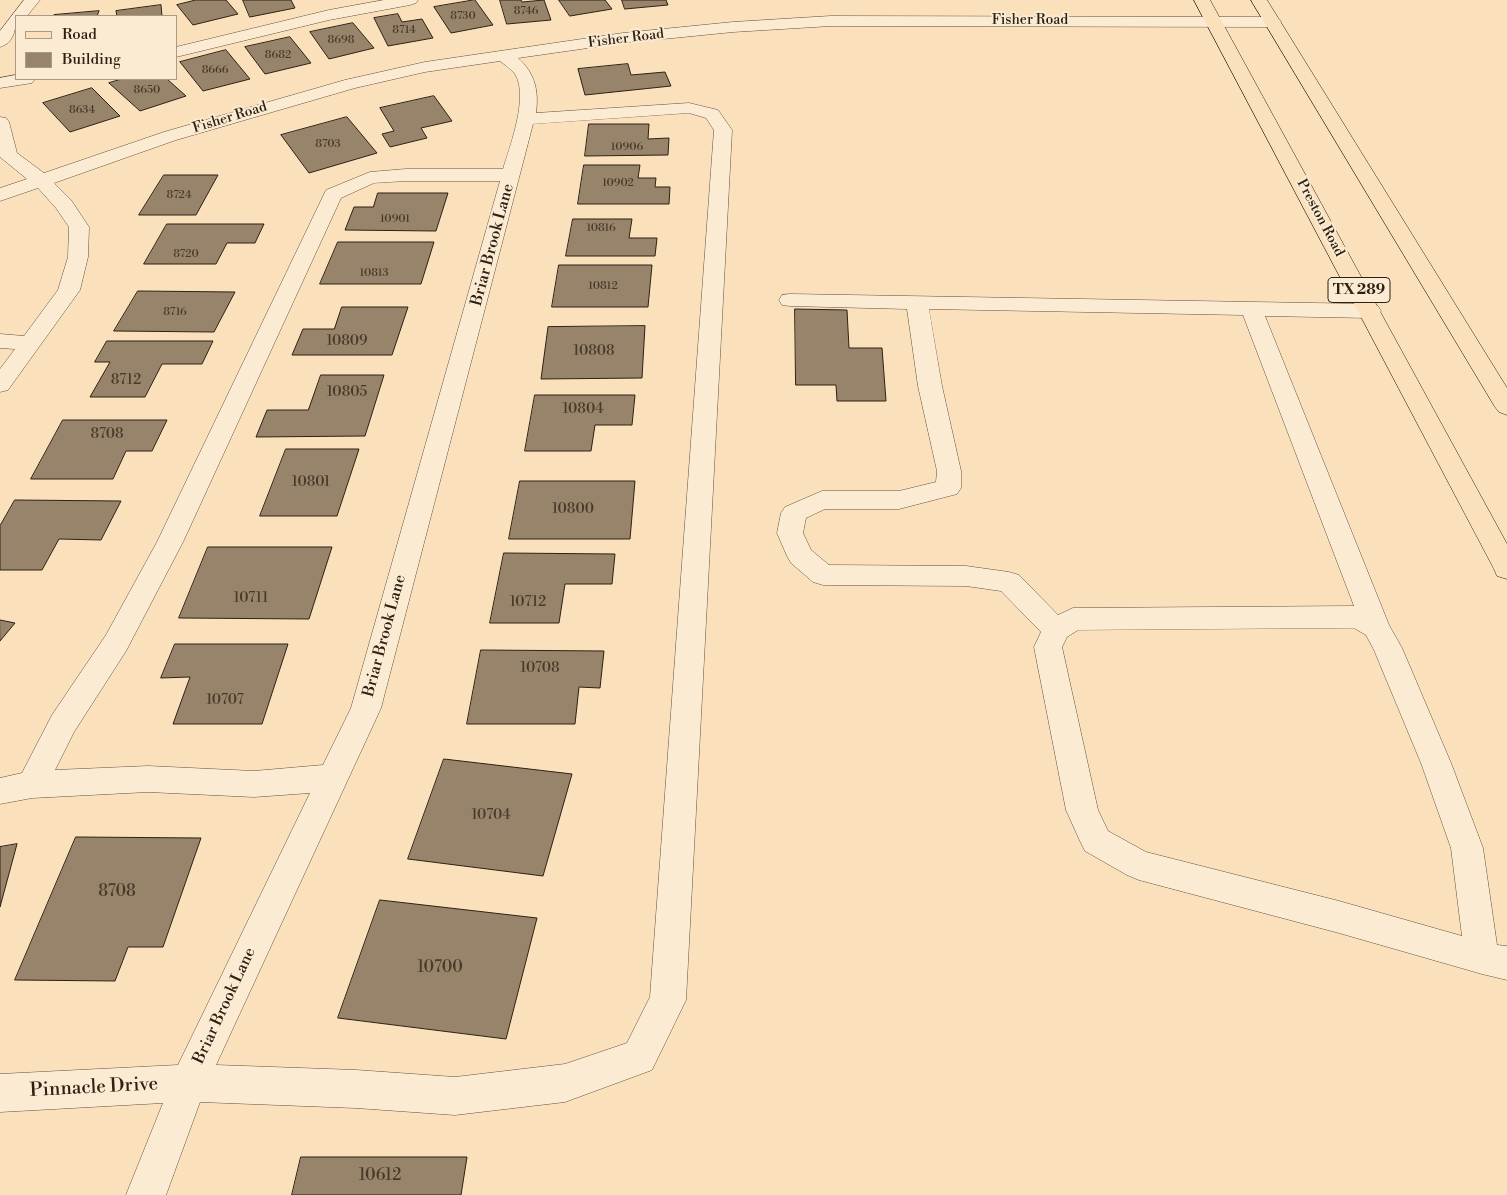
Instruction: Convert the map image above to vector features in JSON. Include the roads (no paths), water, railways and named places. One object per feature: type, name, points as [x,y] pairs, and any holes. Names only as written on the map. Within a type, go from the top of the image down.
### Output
[{"type":"main road","name":"Preston Road","points":[[1202,0],[1507,569]]},
{"type":"main road","points":[[1259,0],[1507,407]]},
{"type":"street","points":[[20,15],[32,0]]},
{"type":"street","points":[[178,52],[329,16],[410,0]]},
{"type":"street","name":"Fisher Road","points":[[0,195],[170,136],[342,86],[425,67],[784,16],[831,21],[946,14],[1273,22]]},
{"type":"street","points":[[0,42],[15,21]]},
{"type":"street","name":"Briar Brook Lane","points":[[146,1195],[189,1083],[366,708],[512,175],[525,119],[528,82],[522,72],[503,55]]},
{"type":"street","points":[[0,83],[20,80]]},
{"type":"street","name":"Pinnacle Drive","points":[[0,1093],[189,1083],[356,1089],[455,1096],[565,1083],[638,1057],[668,1000],[722,130],[712,114],[689,108],[525,119]]},
{"type":"street","points":[[0,122],[8,155],[40,180],[64,204],[79,227],[78,257],[69,290],[0,385]]},
{"type":"street","points":[[32,785],[63,724],[116,643],[170,542],[333,194],[370,178],[406,175],[512,175]]},
{"type":"street","points":[[790,300],[917,304],[1370,311]]},
{"type":"street","points":[[917,304],[930,386],[949,471],[948,488],[900,500],[822,500],[794,513],[790,533],[800,556],[823,575],[966,576],[1009,582],[1056,630]]},
{"type":"street","points":[[1252,310],[1376,628],[1388,648],[1436,763],[1467,848],[1495,961],[1339,917],[1139,865],[1096,841],[1082,810],[1048,647],[1056,630],[1073,619],[1359,617],[1376,628]]},
{"type":"street","points":[[0,341],[30,343]]},
{"type":"street","points":[[0,791],[32,785],[148,779],[254,784],[333,778]]}]
